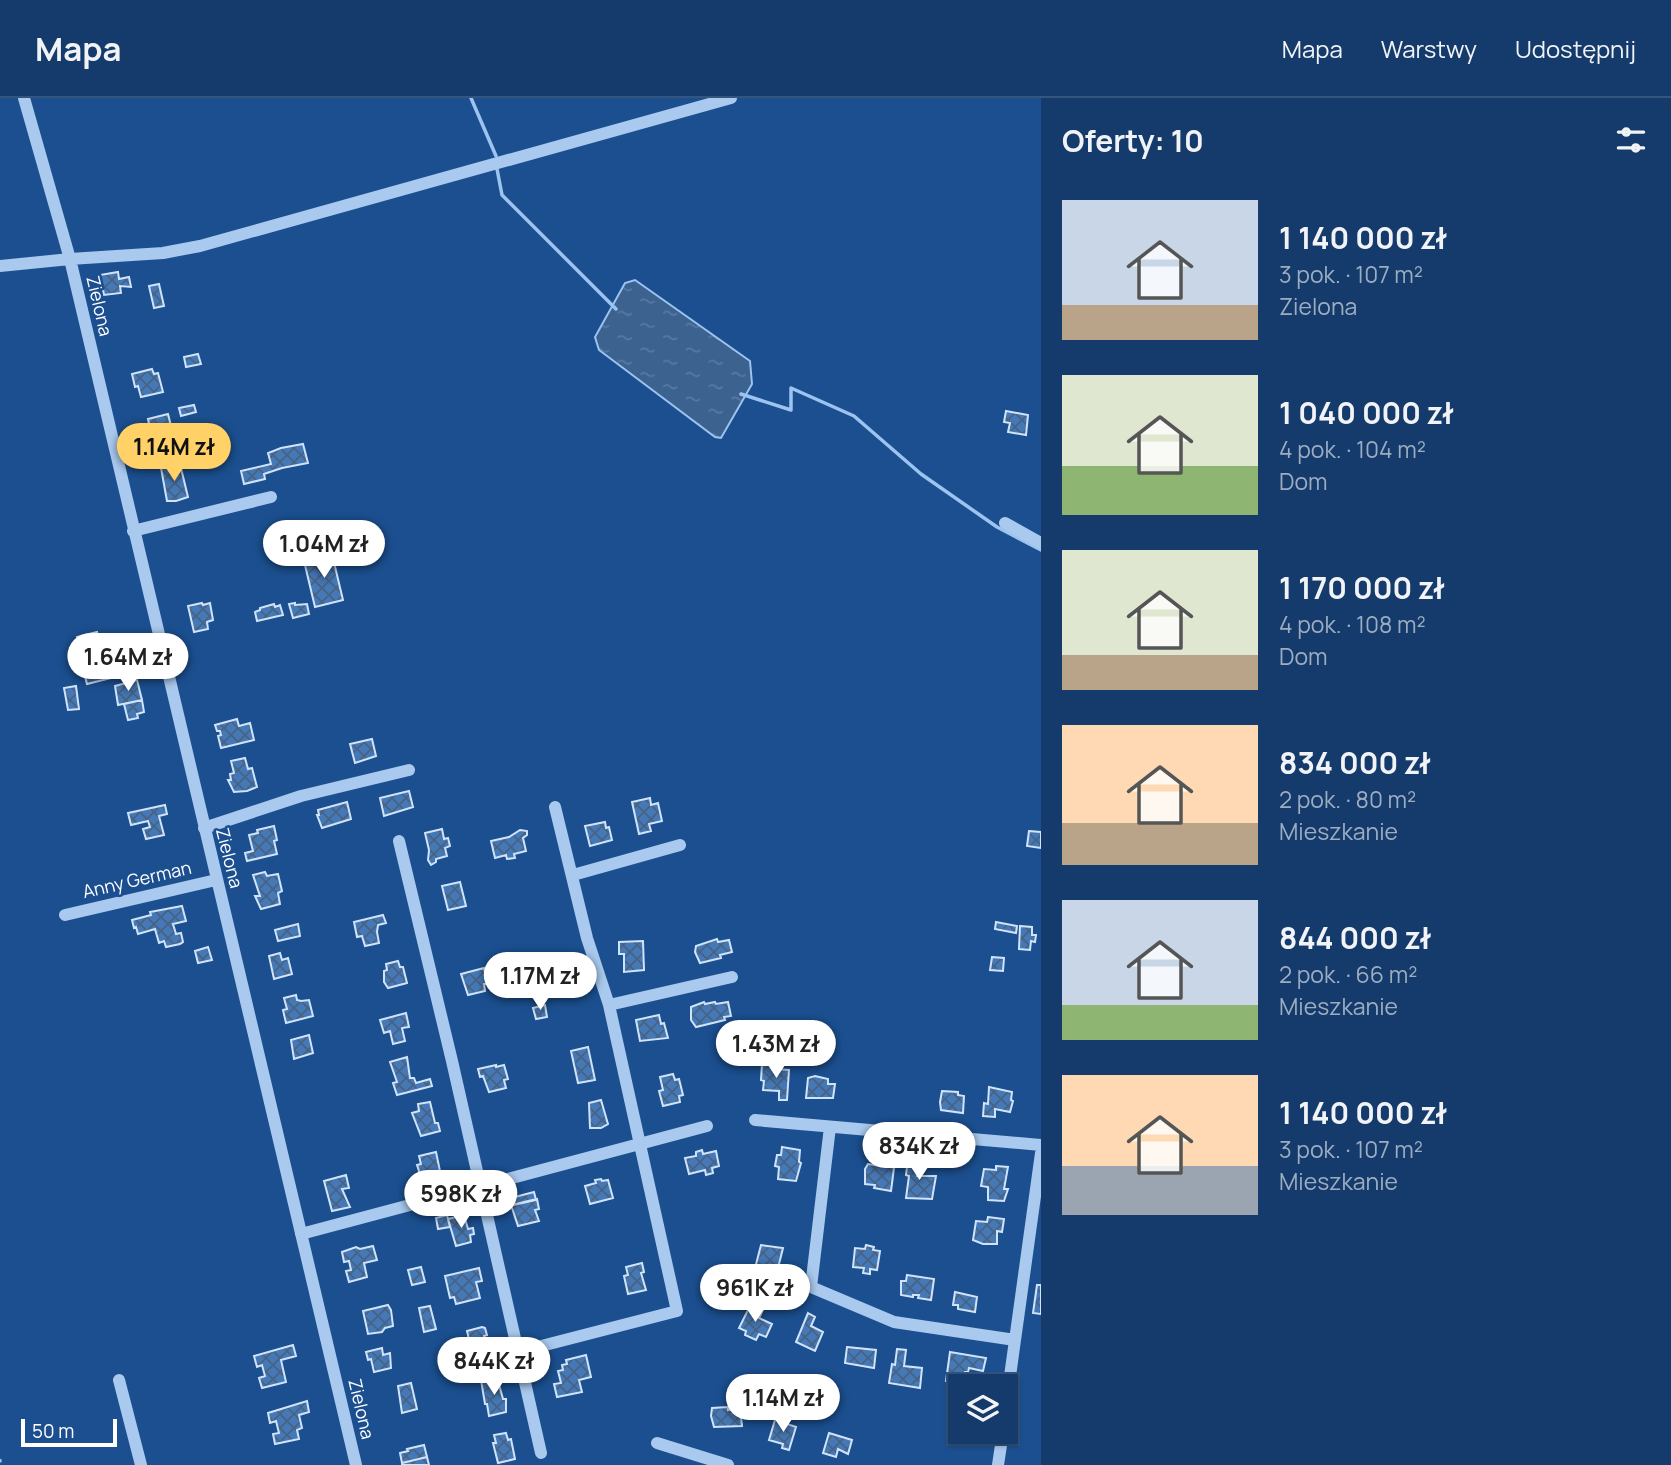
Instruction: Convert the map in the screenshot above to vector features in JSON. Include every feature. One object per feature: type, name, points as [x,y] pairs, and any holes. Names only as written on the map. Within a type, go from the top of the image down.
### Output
[{"type":"street","name":"Zielona","points":[[24,98],[69,258],[356,1465]]},
{"type":"street","points":[[0,266],[69,258],[140,256],[200,246],[732,98]]},
{"type":"street","points":[[133,531],[271,496]]},
{"type":"street","points":[[1005,523],[1041,543]]},
{"type":"street","points":[[204,828],[300,796],[409,770]]},
{"type":"street","points":[[518,1352],[677,1311],[609,1004],[587,938],[555,807]]},
{"type":"street","points":[[399,841],[541,1453]]},
{"type":"street","points":[[573,875],[680,845]]},
{"type":"street","name":"Anny German","points":[[65,915],[216,880]]},
{"type":"street","points":[[609,1004],[732,977]]},
{"type":"street","points":[[755,1120],[1041,1145]]},
{"type":"street","points":[[301,1234],[707,1126]]},
{"type":"street","points":[[830,1127],[811,1287],[894,1322],[1015,1340]]},
{"type":"street","points":[[1010,1374],[1041,1153]]},
{"type":"street","points":[[119,1380],[141,1465]]},
{"type":"street","points":[[657,1443],[728,1465]]},
{"type":"street","points":[[998,1465],[1001,1444]]},
{"type":"path","points":[[0,1460],[1,1465]]},
{"type":"water","points":[[635,280],[750,361],[752,384],[721,438],[715,437],[599,350],[595,337],[625,283]]},
{"type":"building","points":[[118,272],[119,279],[129,277],[131,287],[120,286],[121,293],[104,295],[100,275]]},
{"type":"building","points":[[159,284],[164,306],[154,308],[149,286]]},
{"type":"building","points":[[198,354],[201,364],[186,367],[184,357]]},
{"type":"building","points":[[152,369],[154,374],[158,373],[163,392],[141,397],[132,374]]},
{"type":"building","points":[[194,405],[196,412],[181,416],[179,408]]},
{"type":"building","points":[[1006,411],[1028,415],[1026,435],[1008,432],[1010,423],[1004,422]]},
{"type":"building","points":[[168,414],[172,430],[167,432],[170,444],[154,448],[148,435],[151,434],[148,419]]},
{"type":"building","points":[[303,444],[308,463],[282,468],[264,474],[265,479],[244,484],[241,471],[271,464],[268,453]]},
{"type":"building","points":[[180,464],[188,497],[167,501],[161,468]]},
{"type":"building","points":[[332,554],[343,600],[315,607],[304,561]]},
{"type":"building","points":[[210,603],[213,620],[207,622],[208,629],[194,632],[188,606]]},
{"type":"building","points":[[274,604],[275,607],[280,605],[283,615],[257,621],[255,612]]},
{"type":"building","points":[[289,604],[307,604],[309,614],[293,618]]},
{"type":"building","points":[[97,632],[98,637],[103,636],[110,654],[76,662],[72,645],[79,643],[77,637]]},
{"type":"building","points":[[108,667],[111,678],[87,684],[84,673]]},
{"type":"building","points":[[137,680],[142,700],[118,705],[115,686]]},
{"type":"building","points":[[76,686],[79,709],[68,710],[64,688]]},
{"type":"building","points":[[142,700],[144,712],[137,714],[138,718],[128,720],[124,704]]},
{"type":"building","points":[[237,719],[239,726],[250,723],[254,740],[221,748],[218,736],[221,735],[220,731],[217,731],[215,725]]},
{"type":"building","points":[[372,739],[376,756],[355,763],[350,744]]},
{"type":"building","points":[[245,758],[248,769],[252,768],[257,787],[234,792],[228,780],[231,780],[230,774],[234,773],[231,761]]},
{"type":"building","points":[[409,791],[413,807],[384,816],[380,798]]},
{"type":"building","points":[[650,798],[651,805],[658,803],[662,821],[649,824],[651,831],[639,834],[632,802]]},
{"type":"building","points":[[347,802],[351,819],[322,828],[318,810]]},
{"type":"building","points":[[165,805],[167,814],[159,816],[164,835],[146,839],[143,829],[150,827],[148,821],[131,825],[128,813]]},
{"type":"building","points":[[605,822],[612,840],[590,846],[585,826]]},
{"type":"building","points":[[274,826],[277,854],[247,861],[245,853],[253,851],[249,835]]},
{"type":"building","points":[[442,829],[444,839],[448,838],[450,846],[445,848],[447,856],[436,859],[431,865],[425,833]]},
{"type":"building","points":[[520,830],[527,831],[523,838],[526,851],[514,854],[515,858],[507,859],[506,855],[495,858],[491,841],[509,837]]},
{"type":"building","points":[[1029,831],[1041,832],[1041,848],[1027,846]]},
{"type":"building","points":[[265,872],[267,876],[278,874],[282,891],[278,893],[280,904],[261,909],[255,896],[260,896],[253,875]]},
{"type":"building","points":[[460,882],[466,906],[448,910],[442,886]]},
{"type":"building","points":[[182,906],[186,921],[173,924],[176,934],[181,933],[183,942],[180,944],[166,947],[164,941],[159,943],[155,929],[138,934],[136,927],[134,928],[132,920],[151,915],[150,912]]},
{"type":"building","points":[[383,915],[386,923],[378,925],[379,943],[365,946],[362,936],[357,937],[354,922]]},
{"type":"building","points":[[996,922],[1017,926],[1016,933],[995,929]]},
{"type":"building","points":[[298,924],[300,936],[278,941],[275,930]]},
{"type":"building","points":[[1020,926],[1032,927],[1032,935],[1036,935],[1035,942],[1031,941],[1030,950],[1019,949]]},
{"type":"building","points":[[717,939],[718,942],[729,940],[732,952],[700,963],[695,952],[696,946]]},
{"type":"building","points":[[643,941],[644,970],[624,972],[624,954],[619,954],[619,942]]},
{"type":"building","points":[[208,947],[212,960],[198,963],[195,951]]},
{"type":"building","points":[[280,953],[282,960],[288,958],[292,974],[274,979],[269,956]]},
{"type":"building","points":[[992,957],[1004,958],[1003,971],[990,970]]},
{"type":"building","points":[[398,961],[400,967],[403,967],[407,983],[388,988],[384,982],[386,964]]},
{"type":"building","points":[[484,968],[488,984],[484,984],[485,991],[468,995],[461,974]]},
{"type":"building","points":[[296,995],[297,1000],[309,1000],[313,1016],[286,1023],[283,1010],[287,1009],[284,998]]},
{"type":"building","points":[[704,1002],[728,1002],[731,1016],[696,1027],[691,1020],[691,1007]]},
{"type":"building","points":[[545,1005],[547,1017],[536,1019],[533,1008]]},
{"type":"building","points":[[406,1013],[409,1027],[402,1028],[405,1041],[393,1044],[390,1031],[384,1033],[380,1020]]},
{"type":"building","points":[[659,1015],[668,1038],[640,1041],[636,1020]]},
{"type":"building","points":[[309,1035],[313,1053],[294,1059],[291,1040]]},
{"type":"building","points":[[588,1047],[595,1080],[578,1083],[571,1051]]},
{"type":"building","points":[[407,1057],[410,1078],[414,1078],[416,1083],[430,1079],[432,1086],[397,1095],[393,1083],[397,1082],[390,1062]]},
{"type":"building","points":[[762,1064],[789,1070],[787,1100],[779,1100],[779,1091],[763,1090]]},
{"type":"building","points":[[504,1065],[508,1079],[504,1080],[506,1088],[489,1092],[478,1069]]},
{"type":"building","points":[[673,1074],[675,1080],[679,1079],[683,1095],[679,1096],[680,1102],[663,1106],[659,1091],[663,1090],[660,1077]]},
{"type":"building","points":[[815,1076],[828,1079],[828,1084],[835,1084],[833,1098],[806,1098],[808,1078]]},
{"type":"building","points":[[989,1087],[1012,1092],[1010,1112],[995,1109],[995,1117],[983,1116],[984,1103],[988,1104]]},
{"type":"building","points":[[942,1091],[958,1092],[958,1095],[964,1096],[963,1113],[941,1110]]},
{"type":"building","points":[[601,1100],[608,1124],[601,1128],[590,1128],[589,1103]]},
{"type":"building","points":[[430,1102],[435,1123],[438,1123],[440,1131],[421,1136],[412,1113],[419,1111],[418,1104]]},
{"type":"building","points":[[782,1147],[800,1150],[801,1163],[796,1181],[778,1179],[779,1167],[775,1166]]},
{"type":"building","points":[[702,1150],[703,1154],[716,1151],[719,1166],[712,1168],[713,1173],[706,1175],[705,1170],[689,1174],[685,1158],[696,1156],[696,1152]]},
{"type":"building","points":[[436,1152],[441,1176],[422,1180],[417,1165],[421,1164],[419,1156]]},
{"type":"building","points":[[883,1158],[895,1160],[891,1191],[865,1184],[865,1169],[868,1164],[882,1166]]},
{"type":"building","points":[[908,1159],[920,1160],[917,1176],[936,1176],[932,1199],[906,1198]]},
{"type":"building","points":[[996,1166],[1008,1167],[1004,1189],[1008,1189],[1004,1201],[988,1200],[988,1187],[981,1186],[984,1169],[996,1170]]},
{"type":"building","points":[[346,1175],[349,1188],[342,1189],[350,1207],[332,1211],[324,1181]]},
{"type":"building","points":[[601,1179],[608,1180],[613,1198],[590,1204],[585,1186]]},
{"type":"building","points":[[534,1192],[536,1200],[513,1205],[511,1198]]},
{"type":"building","points":[[537,1199],[539,1209],[535,1210],[539,1221],[518,1226],[511,1205]]},
{"type":"building","points":[[447,1215],[450,1227],[438,1229],[436,1218]]},
{"type":"building","points":[[464,1215],[468,1229],[473,1228],[474,1234],[470,1235],[471,1242],[456,1246],[448,1219]]},
{"type":"building","points":[[988,1217],[1004,1219],[1002,1232],[997,1231],[997,1244],[983,1244],[973,1240],[976,1221],[987,1222]]},
{"type":"building","points":[[761,1245],[783,1248],[775,1280],[759,1278],[754,1272]]},
{"type":"building","points":[[866,1245],[880,1251],[877,1270],[870,1269],[870,1274],[863,1273],[864,1268],[853,1267],[855,1248],[865,1249]]},
{"type":"building","points":[[373,1246],[377,1260],[364,1263],[367,1277],[349,1282],[346,1271],[351,1270],[349,1261],[344,1262],[342,1252],[356,1247],[360,1249]]},
{"type":"building","points":[[642,1263],[644,1272],[641,1273],[646,1290],[628,1294],[624,1276],[628,1275],[626,1267]]},
{"type":"building","points":[[421,1267],[425,1282],[412,1285],[408,1270]]},
{"type":"building","points":[[479,1268],[482,1281],[476,1282],[480,1298],[456,1304],[454,1297],[450,1298],[445,1276]]},
{"type":"building","points":[[907,1275],[934,1279],[931,1300],[918,1298],[919,1295],[901,1295],[901,1281],[906,1281]]},
{"type":"building","points":[[1037,1285],[1041,1285],[1041,1314],[1033,1313]]},
{"type":"building","points":[[955,1292],[977,1297],[975,1312],[958,1309],[958,1305],[953,1305]]},
{"type":"building","points":[[751,1304],[763,1310],[759,1318],[772,1324],[766,1337],[759,1334],[756,1340],[745,1335],[746,1331],[739,1328]]},
{"type":"building","points":[[388,1305],[393,1326],[382,1332],[368,1334],[363,1311]]},
{"type":"building","points":[[430,1306],[436,1329],[424,1332],[419,1308]]},
{"type":"building","points":[[808,1313],[815,1317],[811,1326],[823,1332],[815,1351],[796,1342]]},
{"type":"building","points":[[482,1327],[487,1335],[484,1336],[488,1352],[473,1356],[467,1331]]},
{"type":"building","points":[[293,1345],[296,1356],[281,1360],[286,1382],[262,1388],[259,1378],[265,1376],[262,1365],[257,1367],[254,1356]]},
{"type":"building","points":[[847,1347],[876,1350],[874,1368],[845,1363]]},
{"type":"building","points":[[382,1348],[383,1355],[390,1353],[391,1368],[374,1372],[366,1352]]},
{"type":"building","points":[[897,1349],[906,1350],[904,1366],[922,1368],[920,1388],[889,1383]]},
{"type":"building","points":[[950,1352],[986,1358],[983,1371],[969,1368],[965,1374],[948,1374],[946,1381]]},
{"type":"building","points":[[586,1355],[591,1377],[579,1380],[582,1392],[557,1397],[554,1384],[561,1383],[558,1371],[563,1370],[562,1365],[567,1364],[566,1360]]},
{"type":"building","points":[[497,1377],[503,1399],[506,1399],[506,1412],[489,1416],[481,1380]]},
{"type":"building","points":[[411,1383],[417,1409],[402,1413],[398,1386]]},
{"type":"building","points":[[307,1401],[309,1412],[299,1415],[302,1428],[297,1430],[299,1439],[275,1444],[273,1434],[279,1433],[276,1421],[270,1423],[268,1413]]},
{"type":"building","points":[[728,1407],[728,1410],[740,1408],[742,1426],[714,1427],[712,1408]]},
{"type":"building","points":[[775,1420],[796,1427],[789,1450],[782,1448],[783,1444],[769,1440]]},
{"type":"building","points":[[506,1433],[508,1440],[511,1439],[515,1459],[498,1463],[493,1443],[496,1443],[494,1435]]},
{"type":"building","points":[[829,1433],[852,1440],[848,1454],[838,1449],[836,1457],[823,1453]]},
{"type":"building","points":[[424,1445],[427,1457],[402,1463],[400,1453]]},
{"type":"building","points":[[427,1457],[429,1465],[402,1465],[402,1463]]},
{"type":"waterway","points":[[471,98],[496,156]]},
{"type":"waterway","points":[[497,169],[502,195],[616,309]]},
{"type":"waterway","points":[[741,394],[791,410],[791,388],[854,416],[921,474],[997,527],[1041,550]]}]
